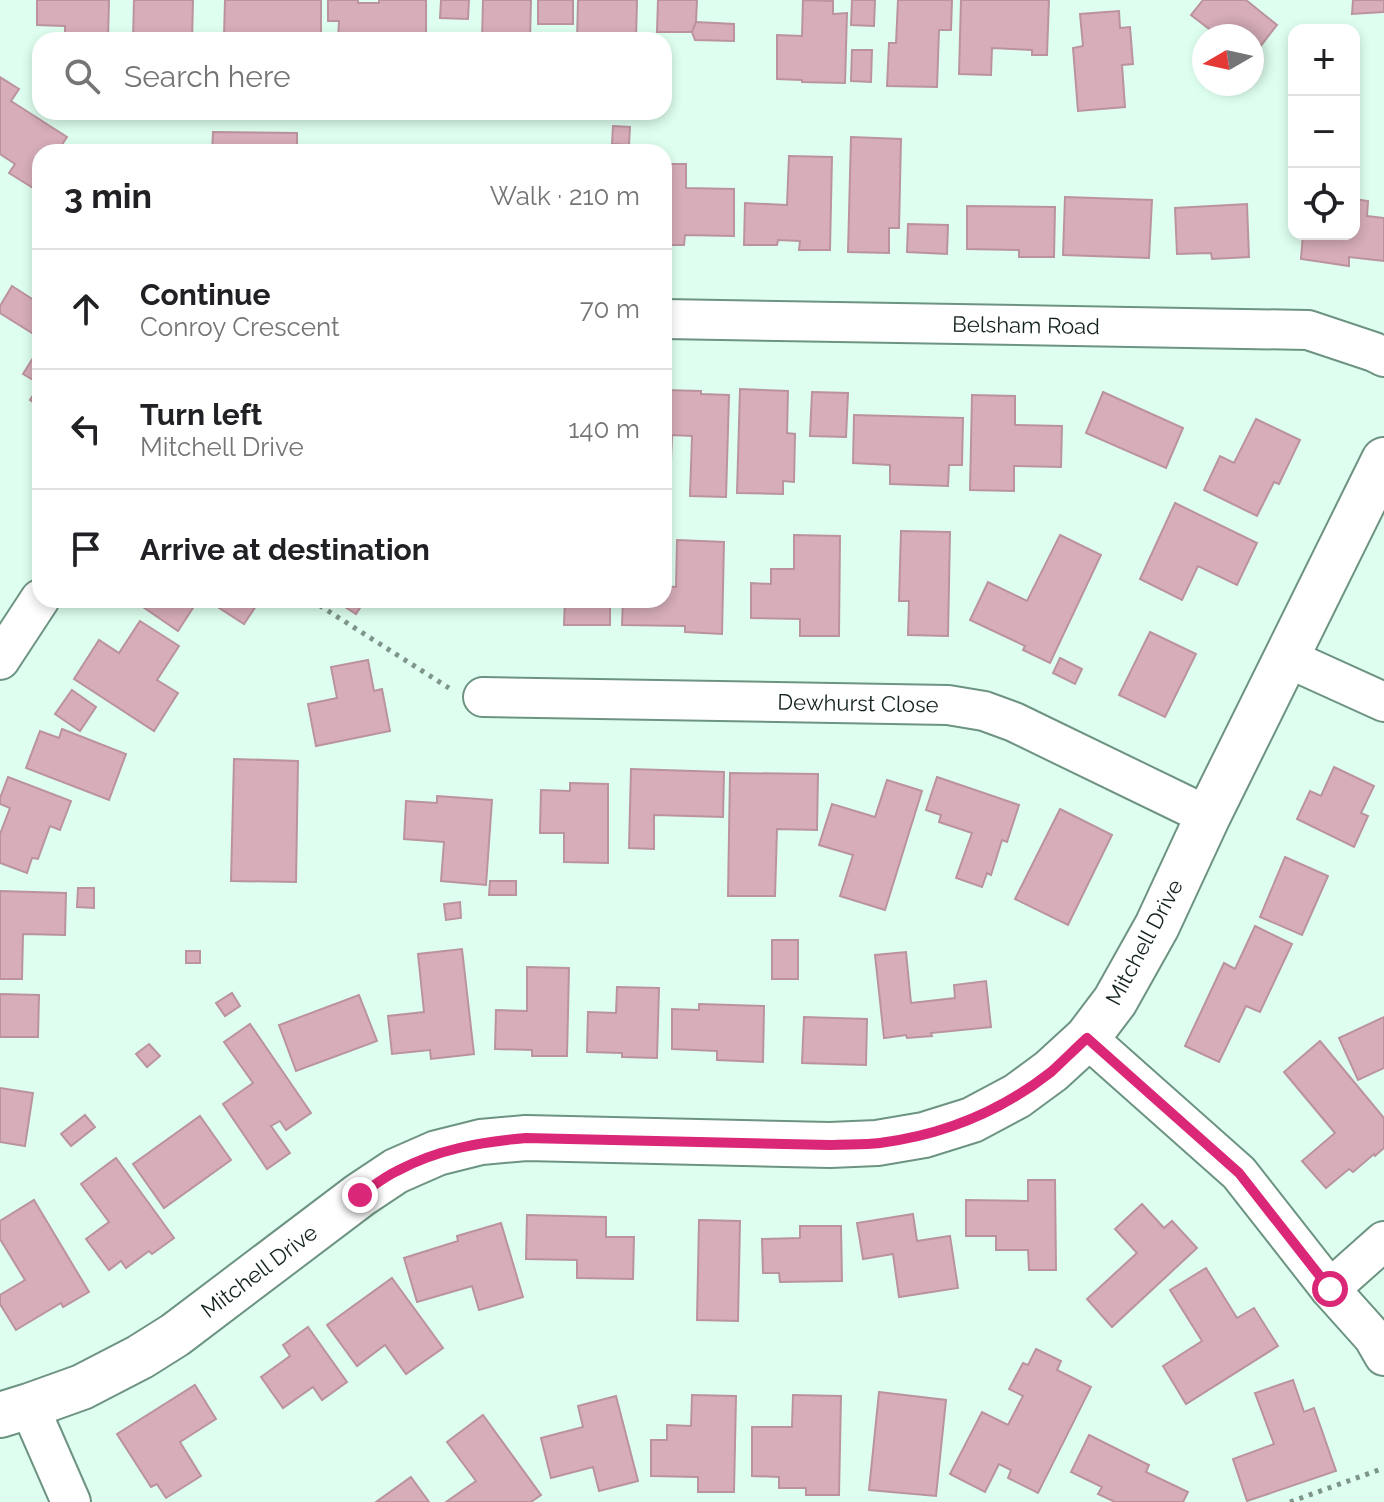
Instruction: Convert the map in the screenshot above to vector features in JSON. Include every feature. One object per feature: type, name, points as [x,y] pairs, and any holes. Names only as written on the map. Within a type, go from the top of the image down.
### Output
[{"type":"street","name":"Belsham Road","points":[[672,319],[1308,330],[1384,357]]},
{"type":"street","name":"Mitchell Drive","points":[[14,1411],[82,1387],[140,1357],[175,1335],[360,1195],[396,1171],[437,1153],[481,1142],[526,1138],[814,1145],[877,1143],[924,1135],[972,1120],[1017,1096],[1051,1071],[1087,1038],[1115,1001],[1157,926],[1384,460]]},
{"type":"street","points":[[0,660],[34,608]]},
{"type":"street","points":[[1287,658],[1384,702]]},
{"type":"street","name":"Dewhurst Close","points":[[483,697],[948,705],[984,711],[1014,722],[1208,816]]},
{"type":"street","points":[[1087,1038],[1239,1173],[1330,1289],[1373,1337],[1384,1356]]},
{"type":"street","points":[[1330,1289],[1384,1241]]},
{"type":"street","points":[[14,1411],[71,1502]]},
{"type":"path","points":[[324,608],[452,690],[483,697]]},
{"type":"path","points":[[1290,1502],[1384,1468]]},
{"type":"building","points":[[37,0],[109,0],[108,32],[65,32],[65,26],[37,25]]},
{"type":"building","points":[[134,0],[193,0],[192,32],[133,32]]},
{"type":"building","points":[[225,0],[321,0],[321,32],[224,32]]},
{"type":"building","points":[[328,0],[379,3],[379,0],[426,0],[426,32],[338,32],[339,21],[328,21]]},
{"type":"building","points":[[441,0],[469,0],[468,19],[440,18]]},
{"type":"building","points":[[483,0],[531,0],[530,32],[482,32]]},
{"type":"building","points":[[538,0],[573,0],[573,24],[538,24]]},
{"type":"building","points":[[578,0],[637,0],[636,32],[577,32]]},
{"type":"building","points":[[658,0],[697,0],[696,22],[692,32],[657,32]]},
{"type":"building","points":[[803,0],[833,1],[833,14],[847,13],[845,83],[777,79],[777,35],[802,36]]},
{"type":"building","points":[[852,0],[875,0],[874,26],[851,25]]},
{"type":"building","points":[[898,0],[952,0],[951,30],[939,30],[937,87],[887,86],[889,43],[896,43]]},
{"type":"building","points":[[961,0],[1049,0],[1047,55],[1032,55],[1032,50],[992,48],[991,75],[959,74]]},
{"type":"building","points":[[1203,0],[1246,0],[1277,25],[1264,42],[1264,24],[1203,24],[1191,15]]},
{"type":"building","points":[[1353,0],[1384,0],[1384,12],[1352,14]]},
{"type":"building","points":[[1119,11],[1120,28],[1130,27],[1133,64],[1122,65],[1125,107],[1078,111],[1073,48],[1083,46],[1080,14]]},
{"type":"building","points":[[696,22],[734,24],[734,41],[695,40],[692,32]]},
{"type":"building","points":[[852,50],[872,50],[871,82],[851,81]]},
{"type":"building","points":[[0,77],[19,89],[11,101],[32,114],[32,120],[41,120],[67,137],[62,144],[32,144],[32,187],[9,173],[15,164],[0,154]]},
{"type":"building","points":[[613,126],[630,127],[629,144],[612,144]]},
{"type":"building","points":[[213,132],[297,133],[297,144],[212,144]]},
{"type":"building","points":[[851,137],[901,139],[899,228],[889,228],[889,253],[848,252]]},
{"type":"building","points":[[789,156],[832,157],[830,250],[799,250],[800,241],[778,240],[777,245],[744,245],[745,203],[787,205]]},
{"type":"building","points":[[672,164],[686,164],[686,188],[734,189],[734,236],[685,235],[684,245],[672,245]]},
{"type":"building","points":[[1065,197],[1152,200],[1149,258],[1063,255]]},
{"type":"building","points":[[1360,200],[1368,201],[1367,216],[1384,218],[1384,261],[1349,257],[1349,266],[1301,259],[1303,240],[1360,240]]},
{"type":"building","points":[[1247,204],[1249,257],[1212,259],[1211,253],[1177,254],[1175,208]]},
{"type":"building","points":[[967,206],[1055,207],[1054,257],[1019,257],[1019,250],[967,249]]},
{"type":"building","points":[[908,224],[948,225],[947,254],[907,252]]},
{"type":"building","points":[[12,286],[32,299],[32,333],[0,313],[0,306]]},
{"type":"building","points":[[32,360],[32,379],[23,374]]},
{"type":"building","points":[[740,389],[788,391],[787,433],[795,434],[794,482],[783,481],[783,494],[737,493]]},
{"type":"building","points":[[672,390],[729,395],[726,497],[690,496],[692,436],[672,435]]},
{"type":"building","points":[[812,392],[848,393],[846,437],[810,436]]},
{"type":"building","points":[[1103,392],[1183,428],[1166,468],[1086,433]]},
{"type":"building","points":[[972,395],[1015,396],[1015,425],[1062,426],[1061,467],[1014,466],[1014,491],[970,490]]},
{"type":"building","points":[[854,415],[963,418],[962,465],[949,465],[948,486],[890,484],[890,465],[853,463]]},
{"type":"building","points":[[1256,419],[1300,440],[1279,484],[1274,482],[1257,516],[1204,490],[1220,456],[1234,463]]},
{"type":"building","points":[[1175,503],[1257,543],[1237,585],[1198,566],[1182,600],[1140,579]]},
{"type":"building","points":[[901,531],[950,532],[948,636],[908,635],[909,601],[899,601]]},
{"type":"building","points":[[794,535],[840,536],[839,636],[800,636],[800,619],[751,618],[751,583],[771,584],[771,569],[794,569]]},
{"type":"building","points":[[1060,535],[1101,555],[1050,663],[1023,650],[1025,646],[970,620],[988,582],[1027,601]]},
{"type":"building","points":[[677,540],[724,542],[722,634],[685,632],[685,626],[622,625],[623,608],[672,608],[672,587],[676,587]]},
{"type":"building","points":[[144,608],[193,608],[178,631]]},
{"type":"building","points":[[219,608],[255,608],[244,624]]},
{"type":"building","points":[[565,608],[610,608],[610,625],[564,625]]},
{"type":"building","points":[[140,621],[179,646],[157,680],[178,693],[154,731],[74,679],[99,640],[119,653]]},
{"type":"building","points":[[1150,632],[1196,654],[1165,717],[1119,695]]},
{"type":"building","points":[[1060,658],[1082,669],[1075,684],[1053,673]]},
{"type":"building","points":[[368,660],[374,691],[382,689],[390,731],[316,746],[308,704],[337,698],[331,667]]},
{"type":"building","points":[[72,690],[96,707],[80,731],[55,714]]},
{"type":"building","points":[[62,729],[126,754],[109,800],[26,768],[40,731],[59,738]]},
{"type":"building","points":[[234,759],[298,761],[296,882],[231,881]]},
{"type":"building","points":[[1334,767],[1374,786],[1361,813],[1368,816],[1354,847],[1297,819],[1310,791],[1321,796]]},
{"type":"building","points":[[631,769],[724,772],[723,817],[654,815],[654,849],[629,848]]},
{"type":"building","points":[[730,773],[818,774],[817,830],[777,829],[775,896],[728,896]]},
{"type":"building","points":[[8,777],[71,801],[60,830],[50,826],[38,859],[32,858],[27,873],[0,863],[0,834],[10,808],[0,804],[0,798]]},
{"type":"building","points":[[937,777],[1019,805],[1007,842],[1002,840],[991,875],[987,873],[982,887],[956,878],[972,833],[939,822],[941,815],[926,810]]},
{"type":"building","points":[[887,780],[922,791],[885,910],[840,896],[853,855],[819,845],[832,804],[875,817]]},
{"type":"building","points":[[570,783],[608,784],[608,863],[564,862],[564,833],[540,833],[541,790],[570,791]]},
{"type":"building","points":[[437,796],[492,800],[486,885],[441,881],[444,842],[404,839],[406,801],[437,803]]},
{"type":"building","points":[[1060,809],[1112,835],[1068,925],[1015,899]]},
{"type":"building","points":[[1285,857],[1328,876],[1302,935],[1260,917]]},
{"type":"building","points":[[490,881],[516,881],[516,895],[489,895]]},
{"type":"building","points":[[78,888],[94,888],[94,908],[77,907]]},
{"type":"building","points":[[0,891],[66,893],[65,935],[23,934],[22,979],[0,979]]},
{"type":"building","points":[[460,902],[461,918],[446,920],[444,904]]},
{"type":"building","points":[[1255,926],[1292,944],[1260,1012],[1246,1006],[1219,1062],[1185,1046],[1224,963],[1235,969]]},
{"type":"building","points":[[772,940],[798,940],[798,979],[772,979]]},
{"type":"building","points":[[462,949],[474,1054],[431,1059],[430,1050],[392,1054],[388,1016],[424,1012],[418,954]]},
{"type":"building","points":[[186,951],[200,951],[200,963],[186,963]]},
{"type":"building","points":[[906,952],[911,1003],[955,998],[954,985],[986,981],[991,1027],[931,1033],[932,1036],[884,1038],[875,955]]},
{"type":"building","points":[[527,967],[569,968],[567,1056],[532,1056],[532,1050],[495,1049],[496,1010],[527,1011]]},
{"type":"building","points":[[617,987],[659,988],[657,1058],[587,1052],[588,1012],[616,1013]]},
{"type":"building","points":[[232,993],[240,1006],[225,1016],[216,1003]]},
{"type":"building","points":[[0,994],[39,995],[38,1037],[0,1037]]},
{"type":"building","points":[[359,995],[377,1041],[296,1071],[279,1025]]},
{"type":"building","points":[[699,1004],[764,1006],[763,1062],[717,1060],[717,1051],[672,1049],[672,1009],[699,1010]]},
{"type":"building","points":[[804,1017],[867,1019],[866,1065],[802,1063]]},
{"type":"building","points":[[1384,1017],[1384,1068],[1358,1080],[1339,1038]]},
{"type":"building","points":[[250,1024],[311,1113],[286,1130],[280,1121],[271,1126],[290,1153],[267,1169],[223,1104],[253,1083],[224,1042]]},
{"type":"building","points":[[1320,1041],[1384,1118],[1384,1148],[1353,1172],[1349,1169],[1326,1188],[1302,1161],[1335,1133],[1284,1072]]},
{"type":"building","points":[[149,1044],[160,1056],[147,1067],[136,1054]]},
{"type":"building","points":[[0,1088],[33,1093],[25,1146],[0,1142]]},
{"type":"building","points":[[85,1115],[95,1127],[71,1146],[61,1134]]},
{"type":"building","points":[[200,1116],[231,1160],[164,1208],[133,1164]]},
{"type":"building","points":[[116,1158],[174,1238],[126,1268],[121,1261],[109,1270],[86,1239],[109,1222],[81,1184]]},
{"type":"building","points":[[1028,1180],[1055,1180],[1056,1270],[1029,1270],[1028,1250],[996,1250],[996,1236],[966,1236],[966,1200],[1028,1201]]},
{"type":"building","points":[[34,1200],[89,1292],[63,1307],[61,1303],[16,1330],[0,1304],[0,1295],[25,1280],[0,1239],[0,1221]]},
{"type":"building","points":[[1142,1204],[1164,1228],[1172,1221],[1197,1248],[1112,1327],[1087,1299],[1137,1253],[1115,1229]]},
{"type":"building","points":[[913,1214],[917,1241],[950,1236],[958,1288],[899,1297],[893,1254],[863,1259],[857,1223]]},
{"type":"building","points":[[527,1215],[606,1217],[606,1237],[634,1237],[633,1279],[577,1278],[577,1260],[526,1259]]},
{"type":"building","points":[[699,1220],[740,1221],[738,1321],[697,1320]]},
{"type":"building","points":[[501,1223],[523,1297],[479,1310],[472,1286],[417,1302],[404,1258],[458,1241],[457,1236]]},
{"type":"building","points":[[800,1226],[841,1226],[842,1281],[780,1282],[779,1273],[763,1273],[762,1239],[800,1238]]},
{"type":"building","points":[[1206,1268],[1237,1318],[1254,1308],[1278,1346],[1186,1404],[1163,1366],[1202,1341],[1170,1290]]},
{"type":"building","points":[[392,1278],[443,1348],[406,1374],[385,1345],[357,1366],[327,1325]]},
{"type":"building","points":[[308,1327],[347,1382],[322,1400],[313,1387],[283,1408],[261,1377],[290,1356],[283,1345]]},
{"type":"building","points":[[1036,1349],[1061,1361],[1057,1370],[1091,1387],[1038,1493],[1008,1478],[1011,1470],[999,1464],[985,1492],[950,1474],[982,1412],[1008,1425],[1023,1396],[1009,1389],[1023,1363],[1028,1365]]},
{"type":"building","points":[[1293,1380],[1304,1412],[1314,1408],[1336,1471],[1247,1501],[1233,1459],[1274,1444],[1255,1393]]},
{"type":"building","points":[[195,1385],[216,1419],[180,1442],[201,1476],[166,1498],[157,1484],[151,1487],[117,1434]]},
{"type":"building","points":[[879,1392],[946,1400],[936,1496],[869,1490]]},
{"type":"building","points":[[692,1395],[736,1396],[734,1492],[698,1492],[698,1477],[651,1476],[651,1440],[667,1440],[667,1425],[691,1426]]},
{"type":"building","points":[[793,1395],[841,1396],[839,1495],[806,1495],[806,1488],[779,1488],[779,1477],[752,1476],[752,1427],[792,1427]]},
{"type":"building","points":[[616,1396],[638,1481],[599,1491],[593,1467],[551,1478],[541,1438],[583,1427],[578,1406]]},
{"type":"building","points":[[483,1415],[541,1495],[531,1502],[446,1502],[476,1481],[447,1442]]},
{"type":"building","points":[[1089,1435],[1149,1465],[1146,1472],[1188,1492],[1183,1502],[1115,1502],[1098,1494],[1102,1487],[1071,1472]]},
{"type":"building","points":[[411,1477],[429,1502],[376,1502]]},
{"type":"route","points":[[360,1195],[396,1171],[437,1153],[481,1142],[526,1138],[830,1145],[877,1143],[924,1135],[972,1120],[1017,1096],[1051,1071],[1087,1038],[1239,1173],[1330,1289]]}]
